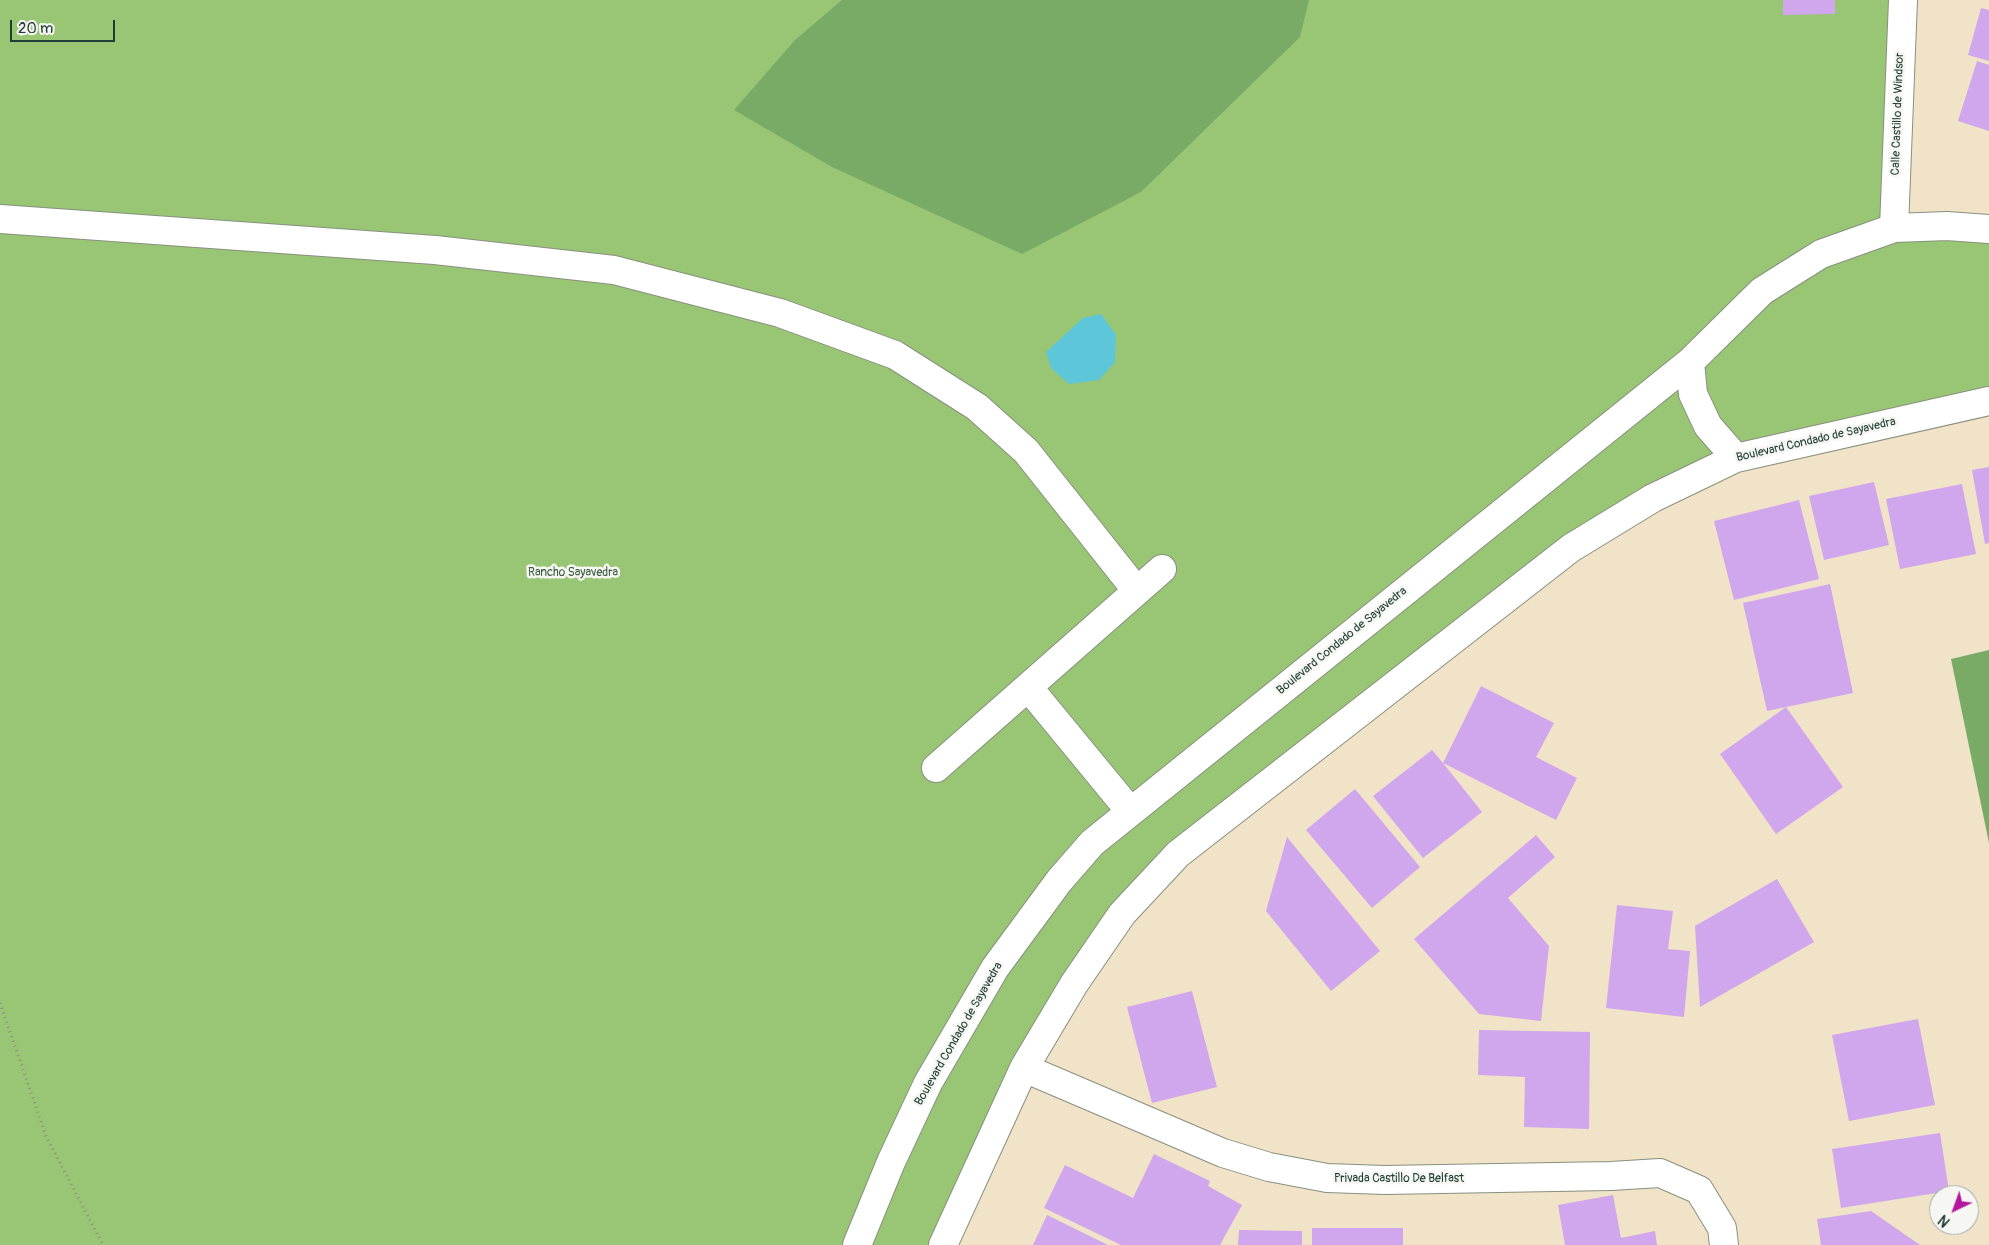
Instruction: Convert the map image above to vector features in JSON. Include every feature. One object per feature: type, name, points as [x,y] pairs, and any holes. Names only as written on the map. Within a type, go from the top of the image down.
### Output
[{"type":"street","name":"Calle Castillo de Windsor","points":[[1894,228],[1903,0]]},
{"type":"street","points":[[0,219],[435,250],[614,270],[780,313],[895,355],[977,407],[1026,451],[1137,591]]},
{"type":"street","name":"Boulevard Condado de Sayavedra","points":[[857,1245],[891,1162],[928,1083],[995,968],[1059,881],[1092,843],[1690,362],[1762,291],[1821,254],[1894,228],[1947,226],[1989,229]]},
{"type":"street","points":[[1690,362],[1692,394],[1708,426],[1736,458]]},
{"type":"street","name":"Boulevard Condado de Sayavedra","points":[[943,1245],[1024,1068],[1074,984],[1122,914],[1178,854],[1571,548],[1653,498],[1736,458],[1989,401]]},
{"type":"street","points":[[936,768],[1162,569]]},
{"type":"street","points":[[1028,687],[1130,811]]},
{"type":"street","name":"Privada Castillo De Belfast","points":[[1024,1068],[1223,1153],[1269,1167],[1327,1178],[1395,1180],[1611,1176],[1660,1173],[1699,1190],[1722,1228],[1724,1245]]},
{"type":"path","points":[[0,1003],[46,1136],[103,1245]]},
{"type":"green space","name":"Rancho Sayavedra","points":[[0,0],[1903,0],[1894,228],[1989,229],[1989,401],[1736,458],[1653,498],[1122,914],[943,1245],[0,1245]]},
{"type":"green space","points":[[842,0],[1309,0],[1300,37],[1141,192],[1022,254],[832,167],[734,110],[795,40]]},
{"type":"green space","points":[[1989,650],[1989,843],[1951,659]]},
{"type":"water","points":[[1101,314],[1116,335],[1115,362],[1099,380],[1069,384],[1051,368],[1046,352],[1083,318]]},
{"type":"building","points":[[1783,0],[1835,0],[1835,14],[1783,15]]},
{"type":"building","points":[[1981,8],[1989,10],[1989,61],[1968,55]]},
{"type":"building","points":[[1977,61],[1989,65],[1989,131],[1958,121]]},
{"type":"building","points":[[1989,467],[1989,543],[1985,544],[1972,470]]},
{"type":"building","points":[[1874,482],[1889,545],[1824,560],[1809,496]]},
{"type":"building","points":[[1962,484],[1976,554],[1900,569],[1886,499]]},
{"type":"building","points":[[1799,500],[1819,579],[1734,600],[1714,521]]},
{"type":"building","points":[[1830,584],[1853,693],[1767,711],[1743,603]]},
{"type":"building","points":[[1481,686],[1554,723],[1536,757],[1577,778],[1556,820],[1443,763]]},
{"type":"building","points":[[1786,707],[1843,787],[1776,834],[1720,754]]},
{"type":"building","points":[[1432,750],[1482,812],[1423,858],[1373,796]]},
{"type":"building","points":[[1355,789],[1420,867],[1372,908],[1306,830]]},
{"type":"building","points":[[1536,835],[1555,857],[1508,898],[1549,946],[1541,1021],[1479,1014],[1414,939]]},
{"type":"building","points":[[1287,837],[1380,951],[1331,991],[1266,911]]},
{"type":"building","points":[[1777,879],[1814,942],[1700,1007],[1695,926]]},
{"type":"building","points":[[1617,905],[1673,911],[1668,949],[1690,951],[1684,1017],[1606,1008]]},
{"type":"building","points":[[1192,991],[1217,1087],[1152,1103],[1127,1007]]},
{"type":"building","points":[[1918,1019],[1935,1105],[1849,1121],[1832,1035]]},
{"type":"building","points":[[1479,1030],[1590,1032],[1589,1129],[1524,1127],[1525,1077],[1478,1075]]},
{"type":"building","points":[[1940,1133],[1948,1185],[1929,1185],[1929,1194],[1841,1208],[1832,1149]]},
{"type":"building","points":[[1154,1154],[1210,1181],[1208,1186],[1242,1205],[1220,1245],[1121,1245],[1044,1208],[1065,1165],[1133,1198]]},
{"type":"building","points":[[1613,1195],[1621,1238],[1655,1231],[1657,1245],[1565,1245],[1558,1205]]},
{"type":"building","points":[[1871,1211],[1920,1245],[1821,1245],[1817,1219]]},
{"type":"building","points":[[1047,1215],[1108,1245],[1033,1245]]},
{"type":"building","points":[[1312,1228],[1403,1228],[1403,1245],[1312,1245]]},
{"type":"building","points":[[1239,1230],[1302,1231],[1302,1245],[1238,1245]]}]
